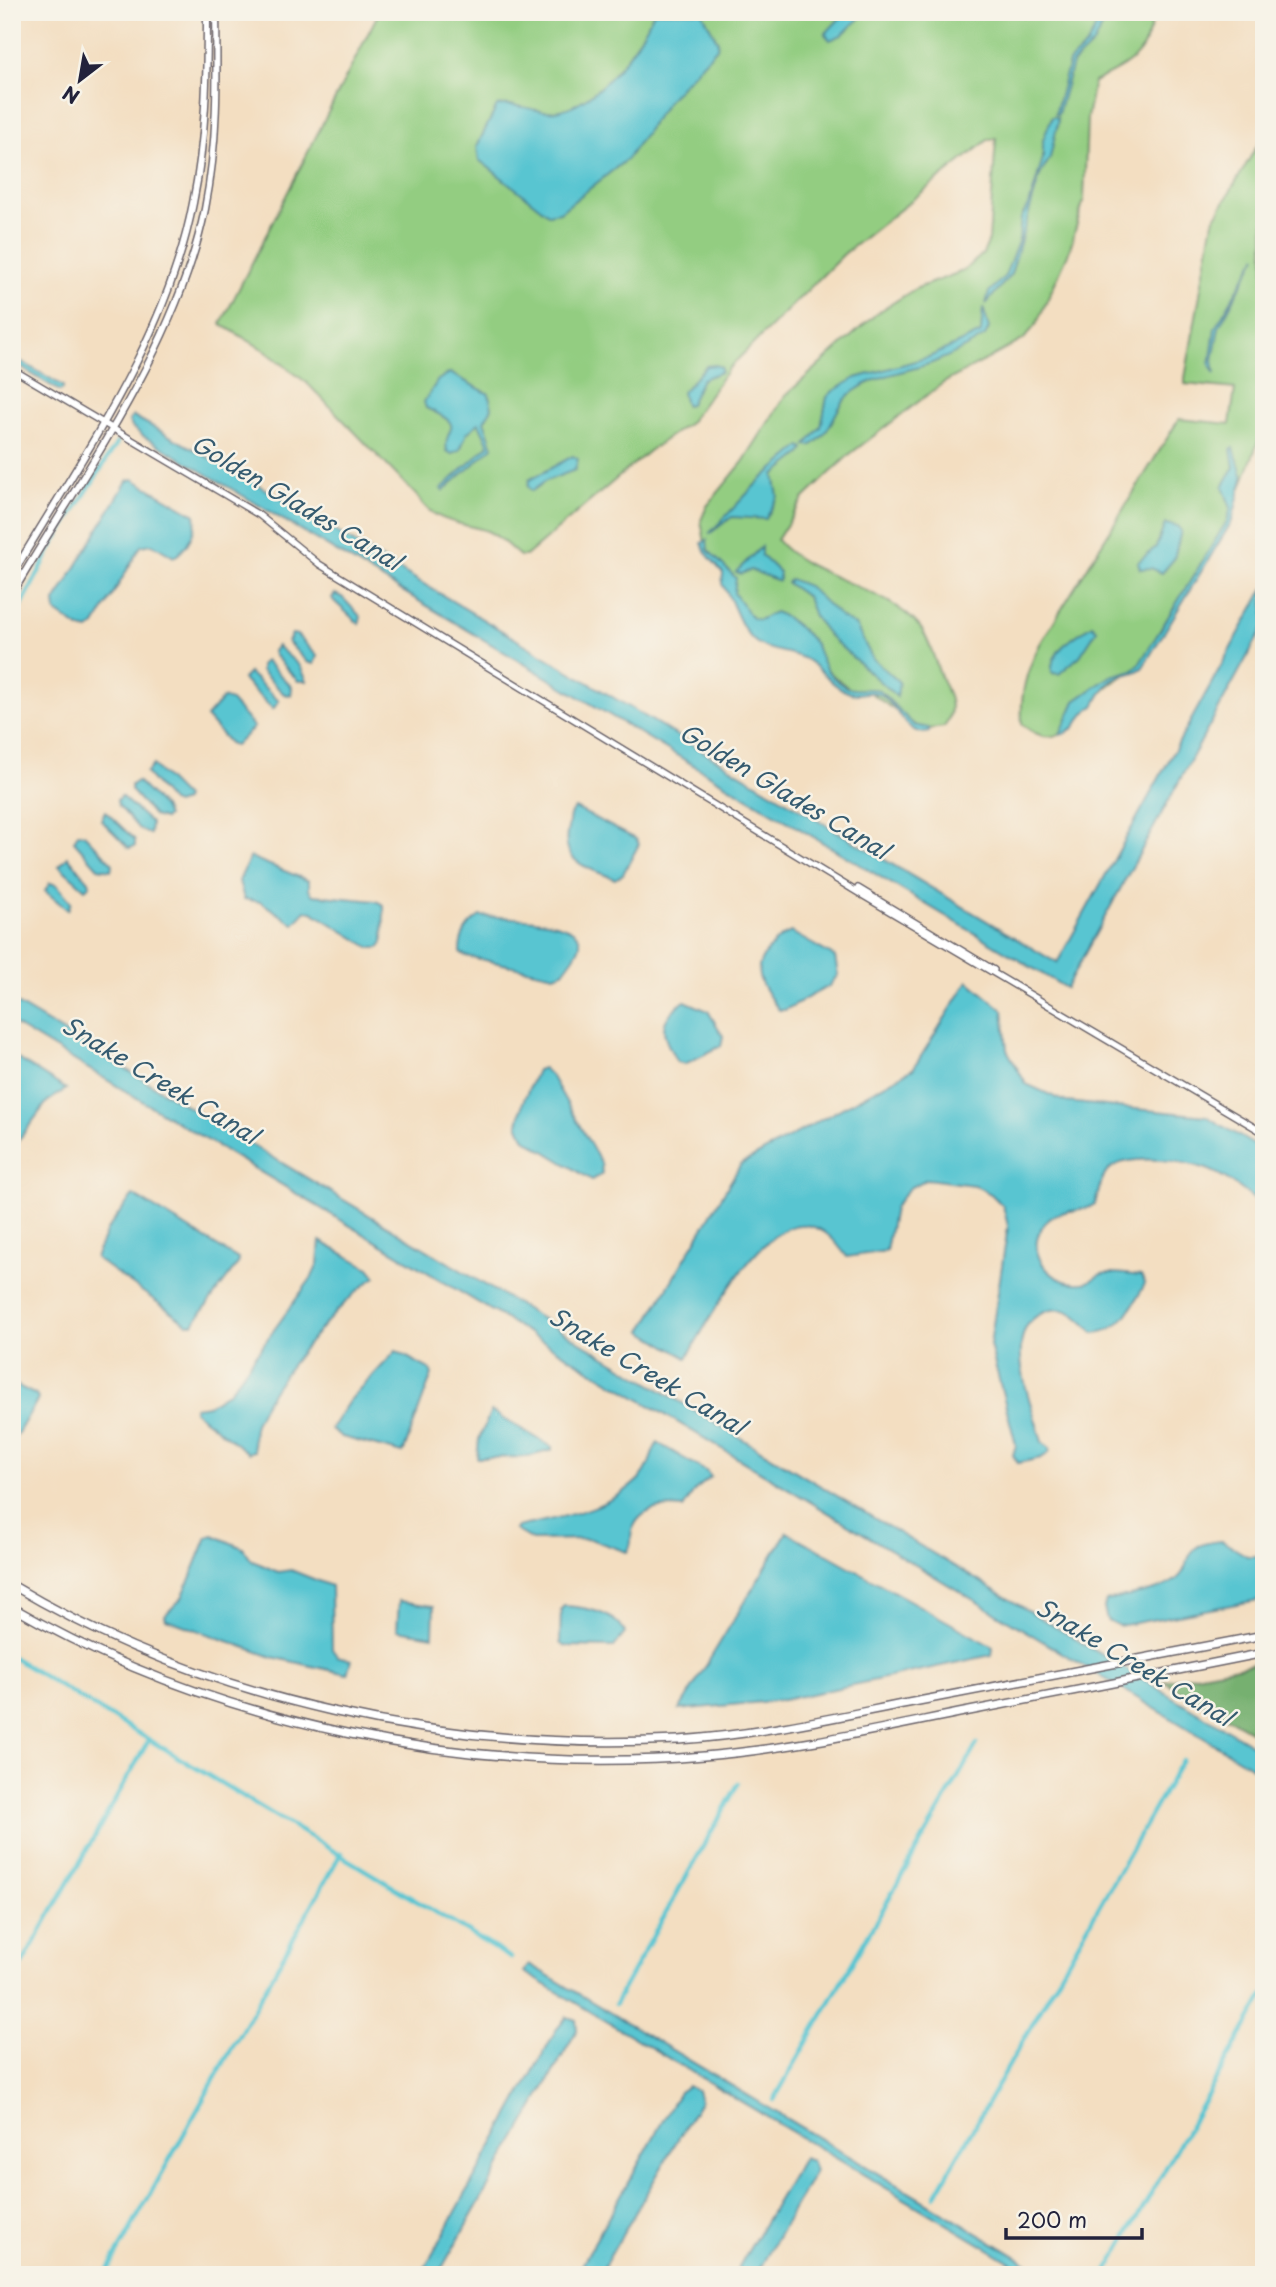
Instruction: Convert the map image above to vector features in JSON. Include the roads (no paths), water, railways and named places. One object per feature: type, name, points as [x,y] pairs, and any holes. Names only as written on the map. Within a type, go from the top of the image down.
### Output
[{"type":"highway","points":[[12,1586],[131,1645],[286,1699],[375,1720],[455,1733],[615,1742],[741,1734],[796,1726],[1264,1634]]},
{"type":"highway","points":[[12,1607],[88,1646],[208,1693],[374,1740],[472,1755],[640,1760],[755,1750],[1264,1653]]},
{"type":"main road","points":[[12,575],[102,423],[159,314],[193,206],[204,130],[206,12]]},
{"type":"main road","points":[[12,594],[111,428],[168,318],[202,219],[217,114],[216,12]]},
{"type":"street","points":[[12,369],[259,515],[319,564],[839,880],[937,934],[1031,995],[1264,1133]]},
{"type":"water","points":[[654,12],[702,12],[718,42],[717,48],[670,98],[627,159],[560,212],[548,214],[479,160],[477,146],[497,106],[512,105],[556,111],[572,106],[601,86],[615,72],[638,42]]},
{"type":"water","points":[[842,12],[866,12],[842,35],[830,40],[825,34],[842,16]]},
{"type":"water","points":[[1104,12],[1107,14],[1094,43],[1072,64],[1058,114],[1055,114],[1069,62],[1087,45]]},
{"type":"water","points":[[1052,117],[1057,117],[1058,122],[1050,158],[1040,175],[1011,274],[986,304],[989,292],[1005,276],[1019,239],[1021,218],[1030,202],[1043,158],[1043,140]]},
{"type":"water","points":[[1257,256],[1219,327],[1213,360],[1215,374],[1210,365],[1215,328]]},
{"type":"water","points":[[983,307],[989,328],[985,336],[939,360],[884,377],[856,390],[842,403],[824,434],[810,446],[806,445],[821,427],[827,397],[833,391],[856,378],[929,357],[981,333]]},
{"type":"water","points":[[12,356],[63,386],[63,389],[60,391],[12,362]]},
{"type":"water","points":[[706,366],[721,367],[721,372],[702,379],[690,404],[685,405],[682,392]]},
{"type":"water","points":[[450,373],[489,394],[492,408],[484,421],[493,447],[443,491],[441,489],[489,445],[479,423],[467,433],[460,450],[452,454],[447,451],[446,443],[451,424],[426,408],[424,402],[438,380]]},
{"type":"water","points":[[133,416],[250,480],[1057,963],[1264,588],[1264,626],[1066,988],[143,436],[129,421]]},
{"type":"water","points":[[801,446],[804,448],[802,453],[774,475],[778,496],[766,519],[732,517],[709,534],[758,482]]},
{"type":"water","points":[[1234,448],[1243,478],[1232,521],[1143,667],[1112,681],[1075,726],[1060,735],[1075,701],[1111,676],[1133,670],[1140,663],[1227,521],[1231,508],[1223,487],[1234,467],[1231,449]]},
{"type":"water","points":[[573,456],[578,459],[575,470],[546,481],[532,491],[528,487],[529,480]]},
{"type":"water","points":[[133,479],[195,515],[193,533],[187,545],[174,557],[152,544],[141,546],[95,625],[89,630],[79,628],[56,612],[55,602],[127,481]]},
{"type":"water","points":[[1165,524],[1177,526],[1181,531],[1174,559],[1162,573],[1151,568],[1140,569],[1138,562],[1156,547]]},
{"type":"water","points":[[707,540],[708,550],[736,578],[734,593],[752,618],[759,620],[775,612],[786,618],[810,638],[827,670],[840,683],[854,689],[879,690],[914,725],[929,728],[929,732],[921,733],[908,726],[881,695],[844,691],[807,660],[757,643],[741,623],[722,584],[723,573],[706,553],[702,543]]},
{"type":"water","points":[[761,547],[761,555],[779,572],[779,581],[751,570],[741,574],[736,572]]},
{"type":"water","points":[[790,579],[808,586],[842,618],[856,626],[872,658],[899,682],[897,697],[829,636],[814,616],[807,597],[787,583]]},
{"type":"water","points":[[335,594],[342,597],[361,617],[359,624],[334,601],[332,598]]},
{"type":"water","points":[[1092,625],[1097,630],[1080,656],[1059,674],[1052,673],[1052,665],[1059,651]]},
{"type":"water","points":[[292,634],[297,635],[317,656],[314,664],[307,662],[288,642]]},
{"type":"water","points":[[277,646],[300,666],[307,681],[298,681],[274,655],[273,651]]},
{"type":"water","points":[[266,661],[292,687],[291,695],[284,694],[261,671],[261,664]]},
{"type":"water","points":[[249,673],[279,701],[273,709],[243,679]]},
{"type":"water","points":[[223,698],[231,701],[254,727],[235,746],[231,745],[206,717]]},
{"type":"water","points":[[153,765],[185,797],[184,801],[176,804],[171,802],[146,773]]},
{"type":"water","points":[[137,781],[163,807],[167,816],[164,819],[154,816],[131,790],[131,785]]},
{"type":"water","points":[[121,796],[151,823],[150,834],[139,829],[118,805],[117,800]]},
{"type":"water","points":[[575,808],[636,839],[639,844],[623,874],[615,879],[586,867],[572,857],[566,840],[570,815]]},
{"type":"water","points":[[105,811],[135,840],[135,846],[129,848],[101,820]]},
{"type":"water","points":[[78,833],[84,834],[113,864],[111,870],[98,868],[74,841]]},
{"type":"water","points":[[68,857],[89,881],[90,885],[85,889],[59,866]]},
{"type":"water","points":[[250,857],[309,881],[309,890],[313,895],[376,901],[384,905],[383,942],[379,948],[371,948],[312,912],[306,911],[294,924],[261,902],[244,899],[239,881]]},
{"type":"water","points":[[50,883],[57,885],[71,902],[68,910],[45,891]]},
{"type":"water","points":[[480,916],[555,924],[577,935],[580,944],[576,955],[563,972],[554,975],[466,956],[460,953],[461,941],[471,923]]},
{"type":"water","points":[[791,932],[835,957],[838,975],[829,986],[785,1010],[779,1010],[762,984],[759,976],[760,962],[780,938]]},
{"type":"water","points":[[968,981],[1003,1010],[1007,1050],[1026,1084],[1066,1102],[1206,1116],[1264,1151],[1264,1207],[1228,1180],[1204,1168],[1171,1161],[1133,1160],[1114,1166],[1106,1173],[1095,1204],[1057,1214],[1043,1226],[1037,1239],[1037,1252],[1053,1275],[1080,1283],[1088,1282],[1098,1275],[1116,1273],[1141,1276],[1145,1284],[1131,1309],[1119,1323],[1104,1332],[1094,1333],[1074,1314],[1062,1310],[1048,1311],[1032,1319],[1024,1332],[1022,1368],[1042,1442],[1050,1448],[1049,1453],[1041,1458],[1018,1463],[1013,1455],[1016,1445],[990,1345],[1008,1226],[1003,1206],[991,1194],[974,1185],[927,1179],[909,1188],[894,1208],[886,1251],[847,1257],[824,1232],[812,1226],[788,1228],[771,1239],[737,1277],[687,1358],[642,1331],[741,1164],[913,1069]]},
{"type":"water","points":[[12,1001],[1264,1752],[1264,1774],[12,1023]]},
{"type":"water","points":[[685,1001],[708,1011],[723,1036],[721,1046],[685,1064],[677,1062],[664,1029],[669,1015]]},
{"type":"water","points":[[12,1055],[66,1089],[47,1102],[12,1149]]},
{"type":"water","points":[[543,1068],[552,1077],[601,1163],[602,1174],[592,1180],[525,1139],[518,1124],[523,1102],[537,1070]]},
{"type":"water","points":[[133,1195],[238,1259],[239,1262],[193,1324],[188,1324],[95,1258],[107,1230]]},
{"type":"water","points":[[320,1241],[369,1268],[376,1277],[345,1303],[290,1367],[263,1408],[254,1427],[254,1451],[248,1453],[194,1411],[194,1407],[208,1405],[230,1391],[312,1277],[318,1264]]},
{"type":"water","points":[[396,1351],[429,1369],[432,1374],[403,1453],[342,1437],[331,1429],[349,1401]]},
{"type":"water","points":[[12,1383],[36,1395],[38,1399],[12,1443]]},
{"type":"water","points":[[491,1411],[552,1447],[552,1450],[527,1457],[477,1458],[479,1439]]},
{"type":"water","points":[[658,1443],[711,1477],[695,1490],[683,1508],[660,1508],[641,1517],[632,1531],[627,1552],[590,1539],[532,1540],[515,1530],[517,1527],[583,1511],[615,1497],[642,1476]]},
{"type":"water","points":[[787,1532],[993,1647],[992,1655],[783,1700],[679,1710]]},
{"type":"water","points":[[213,1535],[243,1548],[252,1561],[278,1572],[291,1570],[331,1586],[332,1649],[337,1656],[351,1660],[347,1674],[272,1657],[166,1619],[165,1615],[182,1598],[207,1537]]},
{"type":"water","points":[[1222,1541],[1247,1556],[1264,1556],[1264,1599],[1119,1626],[1107,1620],[1104,1608],[1106,1601],[1148,1592],[1171,1583],[1184,1570],[1192,1551],[1207,1543]]},
{"type":"water","points":[[399,1601],[434,1606],[433,1636],[397,1630]]},
{"type":"water","points":[[564,1606],[589,1609],[607,1615],[625,1633],[614,1647],[564,1646],[560,1643],[561,1609]]},
{"type":"water","points":[[529,1964],[1047,2275],[1032,2275],[524,1972]]},
{"type":"water","points":[[567,2017],[576,2020],[577,2030],[438,2275],[421,2275],[556,2030]]},
{"type":"water","points":[[688,2086],[697,2091],[700,2101],[599,2275],[576,2275],[679,2092]]},
{"type":"water","points":[[803,2158],[811,2161],[815,2171],[756,2275],[734,2275]]},
{"type":"waterway","points":[[16,624],[17,614],[54,543],[117,443]]},
{"type":"waterway","points":[[12,1657],[511,1958]]},
{"type":"waterway","points":[[12,1982],[149,1740]]},
{"type":"waterway","points":[[774,2100],[977,1744]]},
{"type":"waterway","points":[[935,2196],[1182,1760]]},
{"type":"waterway","points":[[615,2004],[738,1784]]},
{"type":"waterway","points":[[105,2275],[341,1853]]},
{"type":"waterway","points":[[1105,2275],[1264,1995]]},
{"type":"water label","name":"Golden Glades Canal","points":[[296,503]]},
{"type":"water label","name":"Golden Glades Canal","points":[[784,792]]},
{"type":"water label","name":"Snake Creek Canal","points":[[160,1081]]},
{"type":"water label","name":"Snake Creek Canal","points":[[647,1372]]},
{"type":"water label","name":"Snake Creek Canal","points":[[1134,1663]]}]
